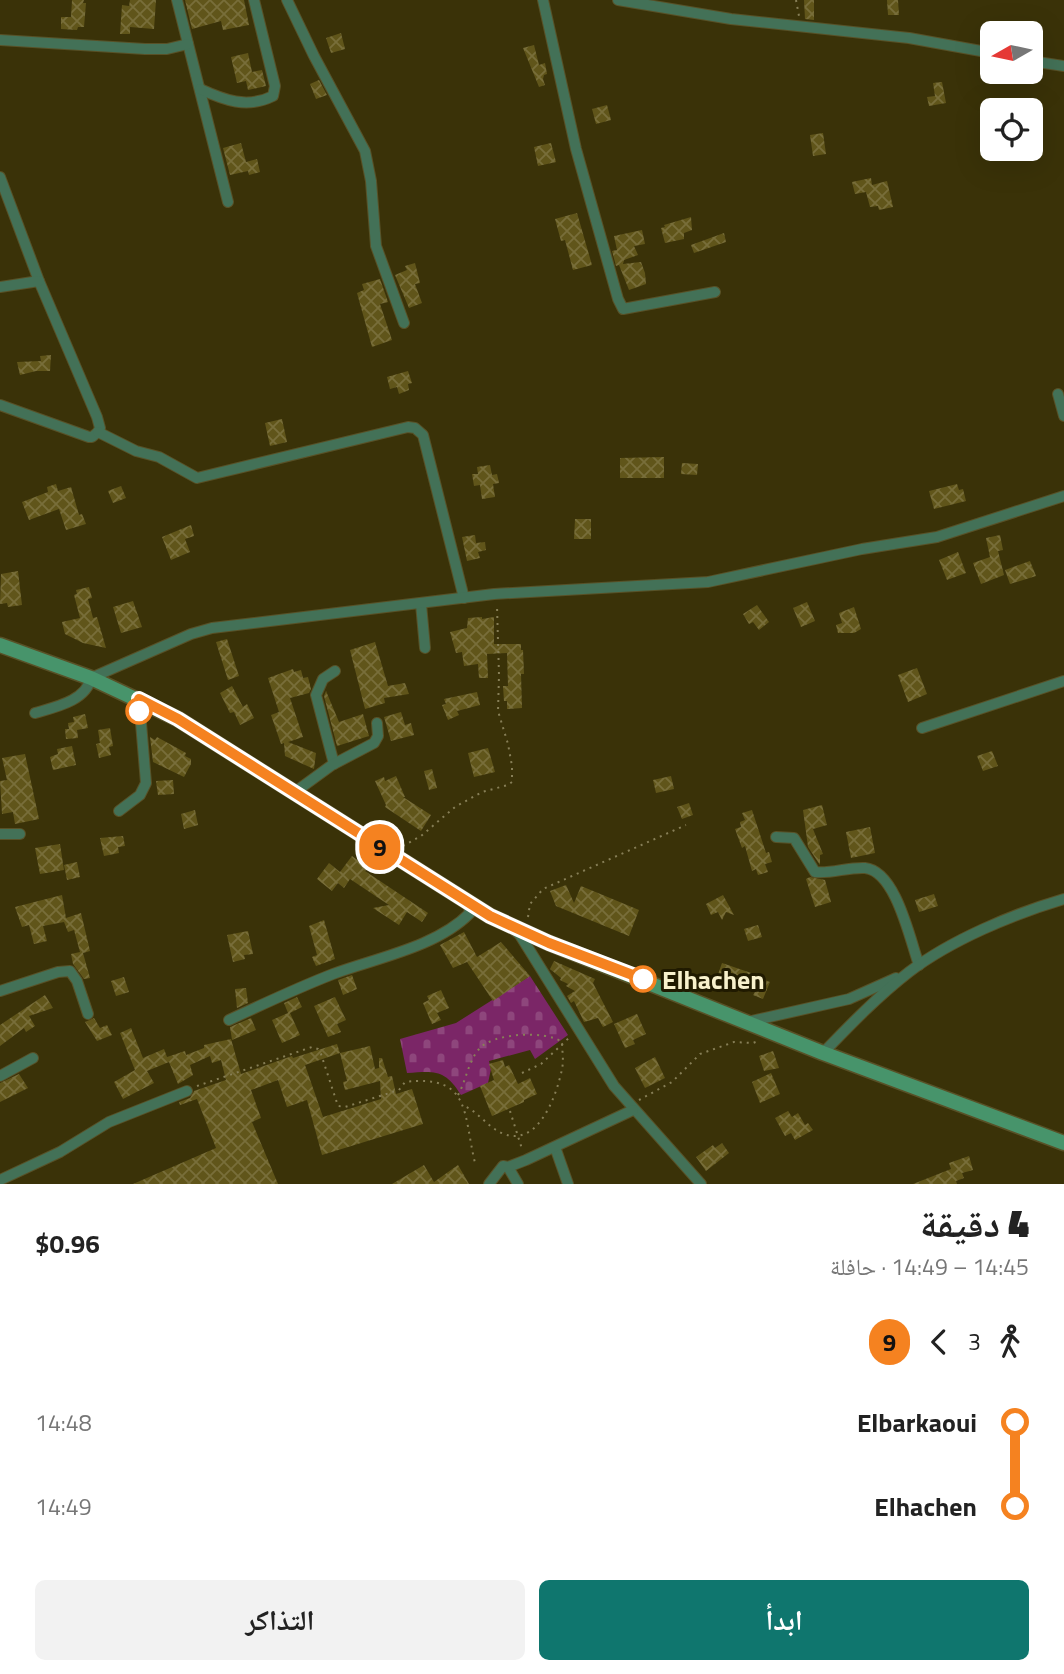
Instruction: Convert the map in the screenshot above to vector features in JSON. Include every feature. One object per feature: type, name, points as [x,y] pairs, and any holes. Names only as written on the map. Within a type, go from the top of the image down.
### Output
[{"type":"main road","points":[[0,645],[91,678],[178,719],[468,902],[526,932],[823,1053],[1064,1143]]},
{"type":"street","points":[[177,0],[228,202]]},
{"type":"street","points":[[200,89],[242,104],[263,101],[273,96],[275,86],[254,0]]},
{"type":"street","points":[[287,0],[365,152],[371,181],[376,246],[404,323]]},
{"type":"street","points":[[543,0],[576,149],[623,309],[715,292]]},
{"type":"street","points":[[618,0],[731,19],[909,38],[980,51]]},
{"type":"street","points":[[0,40],[145,49],[188,44]]},
{"type":"street","points":[[1043,63],[1064,66]]},
{"type":"street","points":[[0,177],[39,281],[100,428],[89,437],[0,405]]},
{"type":"street","points":[[0,287],[39,281]]},
{"type":"street","points":[[1058,394],[1064,416]]},
{"type":"street","points":[[98,432],[136,451],[159,457],[197,478],[408,427],[415,428],[423,435],[464,598]]},
{"type":"street","points":[[35,713],[75,698],[89,686],[91,678],[191,634],[212,628],[494,594],[708,582],[862,549],[937,537],[1064,496]]},
{"type":"street","points":[[421,604],[425,648]]},
{"type":"street","points":[[334,764],[316,695],[323,679],[335,671]]},
{"type":"street","points":[[922,728],[1064,681]]},
{"type":"street","points":[[119,811],[140,794],[146,783],[139,699]]},
{"type":"street","points":[[295,792],[334,764],[374,743],[378,736],[377,723]]},
{"type":"street","points":[[0,834],[20,834]]},
{"type":"street","points":[[776,837],[794,838],[815,872],[865,868],[880,873],[893,893],[919,965]]},
{"type":"street","points":[[823,1053],[919,965],[994,924],[1064,899]]},
{"type":"street","points":[[229,1020],[323,978],[434,938],[470,913],[468,902]]},
{"type":"street","points":[[507,923],[520,935],[614,1086],[701,1184]]},
{"type":"street","points":[[0,991],[58,972],[70,971],[77,981],[88,1014]]},
{"type":"street","points":[[746,1022],[849,999],[908,973]]},
{"type":"street","points":[[0,1076],[33,1058]]},
{"type":"street","points":[[0,1180],[60,1153],[109,1122],[187,1091]]},
{"type":"street","points":[[489,1184],[503,1166],[508,1167],[555,1147],[631,1107]]},
{"type":"street","points":[[555,1147],[568,1184]]},
{"type":"street","points":[[508,1167],[518,1184]]},
{"type":"path","points":[[796,0],[799,26]]},
{"type":"path","points":[[390,854],[421,836],[455,807],[482,792],[512,782],[508,744],[498,711],[499,642],[494,594]]},
{"type":"path","points":[[526,932],[530,904],[543,889],[686,825]]},
{"type":"path","points":[[522,1073],[541,1064],[578,1030]]},
{"type":"path","points":[[631,1107],[672,1082],[700,1054],[734,1042],[753,1043],[772,1032]]},
{"type":"path","points":[[458,1096],[476,1054],[485,1044],[533,1034],[548,1035],[562,1042]]},
{"type":"path","points":[[463,1106],[499,1132],[509,1135],[535,1126],[546,1114],[562,1069],[562,1042]]},
{"type":"path","points":[[187,1091],[312,1047],[318,1049],[321,1054],[338,1106],[345,1107],[399,1090],[405,1082],[430,1080],[443,1082],[454,1089],[463,1106],[475,1163]]},
{"type":"path","points":[[510,1111],[526,1160]]},
{"type":"green space","points":[[530,976],[568,1035],[535,1059],[530,1050],[489,1061],[491,1069],[488,1083],[461,1095],[450,1080],[438,1073],[407,1073],[400,1039],[456,1023]]},
{"type":"building","points":[[72,0],[84,0],[83,3],[86,3],[84,27],[78,27],[77,30],[61,29],[61,17],[71,17]]},
{"type":"building","points":[[130,0],[156,0],[154,29],[130,27],[130,34],[120,34],[122,5],[129,6]]},
{"type":"building","points":[[185,0],[244,0],[249,25],[223,30],[221,21],[192,29]]},
{"type":"building","points":[[804,0],[814,0],[814,20],[805,19]]},
{"type":"building","points":[[887,0],[898,0],[899,15],[888,15]]},
{"type":"building","points":[[341,33],[345,49],[331,53],[326,38]]},
{"type":"building","points":[[534,45],[539,65],[545,63],[547,74],[543,79],[545,85],[539,87],[523,48]]},
{"type":"building","points":[[248,53],[252,72],[262,70],[266,86],[248,90],[246,81],[237,83],[231,57]]},
{"type":"building","points":[[319,80],[327,95],[316,99],[310,84]]},
{"type":"building","points":[[942,82],[946,103],[929,106],[927,97],[935,96],[933,83]]},
{"type":"building","points":[[607,105],[611,120],[596,124],[592,109]]},
{"type":"building","points":[[823,133],[826,154],[813,156],[810,135]]},
{"type":"building","points":[[241,143],[246,162],[257,159],[260,172],[249,175],[248,171],[230,175],[223,148]]},
{"type":"building","points":[[551,143],[556,162],[538,166],[534,147]]},
{"type":"building","points":[[871,178],[872,185],[887,181],[893,207],[879,210],[878,206],[870,207],[866,192],[855,194],[852,182]]},
{"type":"building","points":[[577,213],[592,265],[573,270],[565,240],[561,241],[555,219]]},
{"type":"building","points":[[691,217],[692,230],[684,233],[684,239],[665,243],[661,228],[665,227],[664,225]]},
{"type":"building","points":[[642,230],[645,244],[634,246],[638,255],[624,260],[623,264],[641,262],[646,284],[629,290],[619,265],[616,266],[612,251],[617,250],[614,236]]},
{"type":"building","points":[[724,233],[726,242],[694,253],[691,245]]},
{"type":"building","points":[[415,263],[420,283],[415,284],[422,303],[409,308],[395,275],[407,270],[405,266]]},
{"type":"building","points":[[380,279],[388,302],[380,304],[392,340],[372,347],[357,293],[364,290],[362,284]]},
{"type":"building","points":[[51,355],[50,371],[20,375],[17,362],[41,361],[40,356]]},
{"type":"building","points":[[408,371],[412,383],[408,384],[409,390],[399,394],[397,387],[390,389],[387,377]]},
{"type":"building","points":[[282,419],[287,442],[270,446],[265,423]]},
{"type":"building","points":[[664,457],[664,478],[620,478],[620,458]]},
{"type":"building","points":[[682,463],[698,464],[697,475],[681,474]]},
{"type":"building","points":[[490,465],[492,475],[497,474],[499,483],[493,484],[495,497],[482,499],[480,485],[474,486],[472,474],[478,474],[477,467]]},
{"type":"building","points":[[56,484],[58,491],[71,487],[79,515],[82,514],[86,524],[66,530],[59,509],[29,520],[22,502],[48,492],[47,487]]},
{"type":"building","points":[[957,484],[959,490],[963,489],[966,501],[934,509],[929,491]]},
{"type":"building","points":[[121,486],[126,498],[113,503],[108,491]]},
{"type":"building","points":[[575,519],[591,519],[591,539],[574,539]]},
{"type":"building","points":[[191,525],[194,536],[185,539],[190,552],[171,560],[162,537]]},
{"type":"building","points":[[475,535],[476,543],[485,542],[486,550],[478,552],[480,558],[467,561],[462,537]]},
{"type":"building","points":[[1000,535],[1003,550],[998,551],[1004,575],[981,584],[973,563],[990,557],[986,538]]},
{"type":"building","points":[[958,552],[966,573],[947,580],[939,560]]},
{"type":"building","points":[[1030,561],[1036,576],[1010,584],[1005,570]]},
{"type":"building","points":[[18,571],[22,605],[8,607],[7,603],[0,604],[1,574]]},
{"type":"building","points":[[89,587],[92,598],[88,599],[93,618],[97,617],[106,648],[83,643],[65,634],[62,622],[80,618],[74,595],[77,594],[76,590]]},
{"type":"building","points":[[133,601],[142,627],[121,633],[113,607]]},
{"type":"building","points":[[807,602],[815,621],[801,627],[793,608]]},
{"type":"building","points":[[757,605],[769,622],[759,630],[753,622],[749,624],[743,614]]},
{"type":"building","points":[[854,607],[861,629],[854,633],[838,633],[836,625],[842,623],[839,613]]},
{"type":"building","points":[[494,617],[494,644],[521,644],[524,674],[521,674],[522,708],[507,709],[507,701],[504,701],[503,686],[508,686],[507,653],[487,654],[488,678],[479,678],[478,664],[464,666],[462,652],[456,653],[450,632],[467,628],[468,618]]},
{"type":"building","points":[[227,639],[239,676],[228,680],[216,642]]},
{"type":"building","points":[[375,642],[388,686],[405,683],[409,694],[384,698],[385,703],[365,709],[350,650]]},
{"type":"building","points":[[917,668],[927,694],[908,702],[898,675]]},
{"type":"building","points":[[293,669],[294,672],[301,670],[303,678],[308,677],[311,689],[309,693],[290,698],[303,737],[288,742],[316,753],[314,769],[285,756],[284,743],[281,744],[271,715],[279,712],[268,678]]},
{"type":"building","points":[[232,686],[243,707],[247,704],[254,718],[240,725],[234,712],[230,713],[220,693]]},
{"type":"building","points":[[326,691],[339,722],[363,714],[369,736],[337,746],[324,696]]},
{"type":"building","points":[[477,692],[480,705],[457,711],[459,715],[448,720],[442,705],[446,704],[444,699]]},
{"type":"building","points":[[401,712],[405,725],[411,723],[414,735],[391,741],[384,717]]},
{"type":"building","points":[[85,714],[88,728],[77,730],[78,738],[66,739],[65,729],[69,729],[68,723],[74,722],[73,717]]},
{"type":"building","points":[[110,728],[113,746],[109,747],[111,755],[99,758],[96,744],[100,743],[98,730]]},
{"type":"building","points":[[150,737],[155,740],[157,737],[186,753],[185,756],[191,759],[191,764],[184,777],[153,762]]},
{"type":"building","points":[[72,746],[76,765],[53,770],[50,757],[58,754],[57,749]]},
{"type":"building","points":[[488,748],[495,772],[474,777],[468,753]]},
{"type":"building","points":[[992,751],[998,766],[983,771],[977,756]]},
{"type":"building","points":[[25,754],[39,819],[15,824],[13,812],[2,814],[0,781],[7,780],[2,758]]},
{"type":"building","points":[[432,769],[437,788],[429,790],[424,771]]},
{"type":"building","points":[[396,776],[403,797],[431,815],[421,831],[385,807],[375,781],[384,777],[385,781]]},
{"type":"building","points":[[671,776],[674,789],[656,793],[653,780]]},
{"type":"building","points":[[173,780],[174,794],[158,795],[156,781]]},
{"type":"building","points":[[689,803],[693,815],[682,819],[677,807]]},
{"type":"building","points":[[822,805],[827,825],[813,829],[823,854],[820,855],[820,865],[808,847],[803,810]]},
{"type":"building","points":[[195,810],[198,825],[184,829],[181,814]]},
{"type":"building","points":[[752,810],[766,853],[769,852],[772,862],[765,864],[768,872],[758,875],[756,869],[752,871],[745,846],[742,848],[735,829],[741,827],[740,822],[745,820],[742,813]]},
{"type":"building","points":[[870,827],[875,853],[851,858],[846,832]]},
{"type":"building","points":[[123,836],[125,846],[118,847],[119,853],[104,856],[100,838]]},
{"type":"building","points":[[60,844],[64,870],[40,874],[35,848]]},
{"type":"building","points":[[352,856],[368,868],[365,871],[428,913],[422,922],[407,912],[399,925],[373,908],[389,905],[350,879],[344,888],[338,883],[332,891],[317,879],[329,863],[340,872]]},
{"type":"building","points":[[77,862],[80,877],[67,880],[64,865]]},
{"type":"building","points":[[810,877],[825,880],[831,902],[815,907],[806,879]]},
{"type":"building","points":[[566,885],[574,903],[581,886],[639,910],[629,936],[556,906],[550,891]]},
{"type":"building","points":[[934,894],[938,906],[919,912],[915,900]]},
{"type":"building","points":[[62,895],[66,918],[81,913],[90,951],[83,953],[90,978],[84,979],[73,964],[71,954],[80,952],[74,930],[68,932],[64,922],[43,926],[47,941],[34,944],[29,925],[22,927],[15,907]]},
{"type":"building","points":[[723,895],[734,915],[726,912],[722,920],[718,912],[711,915],[706,904]]},
{"type":"building","points":[[324,920],[335,959],[316,966],[312,957],[317,955],[309,926]]},
{"type":"building","points":[[758,925],[762,937],[748,941],[744,929]]},
{"type":"building","points":[[248,931],[253,954],[244,955],[245,959],[233,962],[227,935]]},
{"type":"building","points":[[464,932],[477,957],[501,942],[530,976],[493,1001],[467,962],[453,968],[440,945]]},
{"type":"building","points":[[554,961],[595,979],[593,983],[613,1022],[603,1027],[598,1018],[584,1022],[574,1001],[571,1003],[567,996],[575,991],[566,986],[568,984],[550,969]]},
{"type":"building","points":[[722,963],[770,982],[763,999],[753,995],[755,992],[730,982],[729,985],[716,980]]},
{"type":"building","points":[[352,975],[357,989],[343,995],[338,980]]},
{"type":"building","points":[[124,977],[129,992],[116,996],[111,981]]},
{"type":"building","points":[[246,988],[248,1003],[237,1008],[235,989]]},
{"type":"building","points":[[441,990],[449,1008],[437,1013],[441,1020],[432,1024],[423,1003],[429,1000],[427,996]]},
{"type":"building","points":[[45,995],[53,1008],[29,1016],[35,1026],[26,1032],[24,1028],[0,1046],[0,1025]]},
{"type":"building","points":[[297,997],[302,1007],[290,1013],[300,1035],[282,1043],[272,1020],[288,1013],[284,1003]]},
{"type":"building","points":[[335,997],[346,1020],[337,1024],[341,1032],[328,1037],[314,1006]]},
{"type":"building","points":[[637,1014],[646,1034],[633,1040],[635,1044],[625,1048],[614,1024]]},
{"type":"building","points":[[94,1018],[100,1028],[107,1025],[112,1035],[97,1041],[85,1022]]},
{"type":"building","points":[[251,1018],[256,1030],[232,1040],[230,1027]]},
{"type":"building","points":[[131,1028],[143,1058],[164,1049],[167,1057],[185,1051],[186,1055],[204,1048],[204,1045],[231,1039],[241,1074],[337,1044],[340,1053],[370,1046],[375,1069],[379,1068],[379,1058],[382,1058],[388,1077],[392,1076],[396,1094],[412,1089],[423,1124],[322,1155],[307,1100],[287,1107],[278,1080],[251,1090],[261,1118],[252,1122],[278,1184],[133,1184],[216,1148],[197,1099],[180,1105],[179,1102],[190,1098],[194,1091],[226,1080],[221,1060],[212,1063],[210,1056],[190,1065],[193,1075],[178,1084],[169,1062],[147,1071],[154,1083],[123,1099],[114,1082],[135,1070],[120,1033]],"holes":[[[340,1053],[347,1081],[343,1082],[345,1090],[380,1081],[381,1099],[323,1117],[305,1065]]]},
{"type":"building","points":[[773,1051],[779,1068],[764,1071],[759,1056]]},
{"type":"building","points":[[655,1057],[665,1078],[645,1088],[635,1068]]},
{"type":"building","points":[[503,1060],[505,1067],[509,1065],[518,1084],[530,1078],[537,1094],[492,1116],[480,1086],[494,1080],[489,1064]]},
{"type":"building","points":[[771,1073],[780,1094],[760,1103],[752,1082]]},
{"type":"building","points":[[19,1074],[28,1088],[0,1102],[0,1083]]},
{"type":"building","points":[[788,1111],[792,1117],[798,1113],[805,1125],[808,1123],[813,1130],[795,1140],[791,1133],[785,1136],[775,1118]]},
{"type":"building","points":[[722,1143],[729,1153],[706,1171],[696,1157],[713,1145],[715,1148]]},
{"type":"building","points":[[969,1156],[973,1170],[962,1173],[964,1178],[956,1181],[957,1184],[913,1184],[951,1169],[949,1163]]},
{"type":"building","points":[[424,1165],[434,1182],[458,1165],[469,1184],[392,1184]]},
{"type":"bus line","name":"9","points":[[139,711],[139,699],[178,719],[490,916],[549,943],[643,979]]},
{"type":"place","name":"Elhachen","points":[[643,979]]}]
